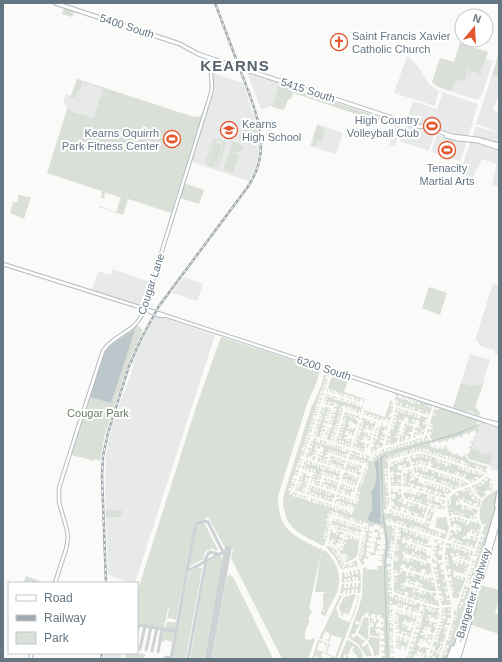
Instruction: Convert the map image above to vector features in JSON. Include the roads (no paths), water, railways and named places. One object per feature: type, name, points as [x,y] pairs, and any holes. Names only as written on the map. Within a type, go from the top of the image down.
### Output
[{"type":"highway","points":[[489,543],[499,493]]},
{"type":"highway","name":"Bangerter Highway","points":[[454,659],[489,543],[499,504]]},
{"type":"highway","name":"Bangerter Highway","points":[[454,659],[475,599],[499,517]]},
{"type":"highway","points":[[458,659],[475,599]]},
{"type":"highway","points":[[449,659],[467,614]]},
{"type":"main road","name":"5400 South","points":[[55,3],[176,42]]},
{"type":"main road","name":"5415 South","points":[[176,42],[184,45],[196,53],[215,60],[451,138],[469,139],[498,147]]},
{"type":"main road","name":"Cougar Lane","points":[[55,582],[68,538],[59,502],[59,490],[84,408],[104,350],[113,340],[135,326],[144,309],[211,93],[211,73],[215,60]]},
{"type":"main road","name":"6200 South","points":[[3,264],[499,425]]},
{"type":"railway","points":[[106,582],[102,476],[103,456],[108,433],[129,366],[141,339],[159,306],[247,188],[259,162],[261,145],[259,126],[254,107],[215,3]]},
{"type":"railway","points":[[101,659],[102,654]]},
{"type":"place","name":"Saint Francis Xavier Catholic Church","points":[[339,42]]},
{"type":"place","name":"High Country Volleyball Club","points":[[432,126]]},
{"type":"place","name":"Kearns High School","points":[[229,130]]},
{"type":"place","name":"Kearns Oquirrh Park Fitness Center","points":[[172,139]]},
{"type":"place","name":"Tenacity Martial Arts","points":[[447,150]]},
{"type":"district","name":"KEARNS","points":[[235,65]]},
{"type":"park label","name":"Cougar Park","points":[[98,413]]}]
